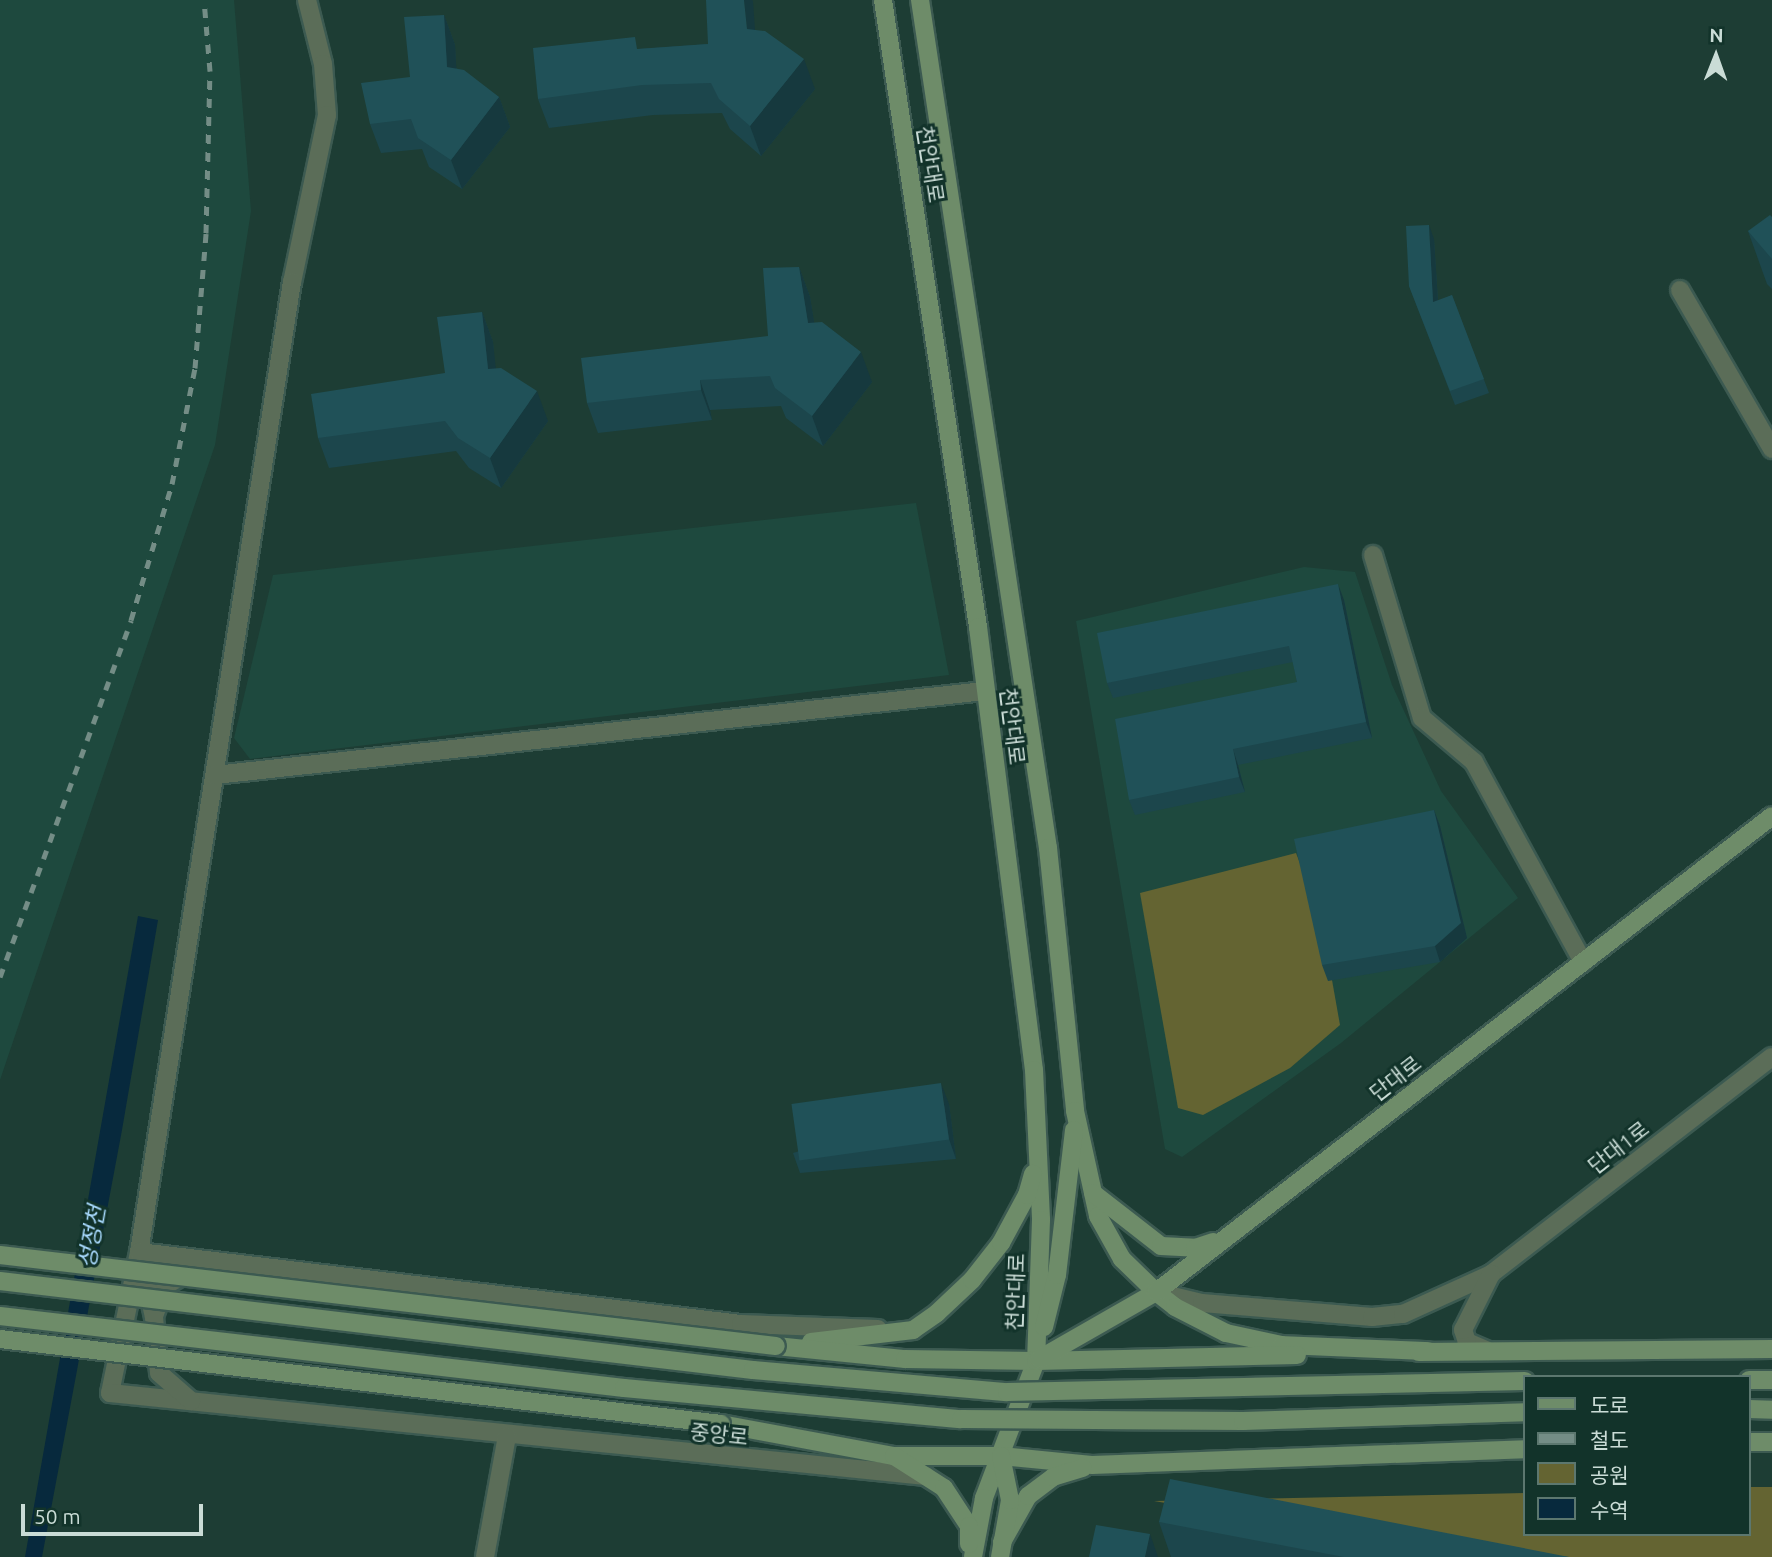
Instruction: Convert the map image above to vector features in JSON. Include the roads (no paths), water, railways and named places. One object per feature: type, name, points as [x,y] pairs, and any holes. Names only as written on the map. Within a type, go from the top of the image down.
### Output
[{"type":"main road","name":"천안대로","points":[[883,0],[985,691],[1034,1070],[1041,1220],[1036,1361],[1001,1456]]},
{"type":"main road","name":"천안대로","points":[[920,0],[1048,848],[1075,1111]]},
{"type":"main road","name":"단대로","points":[[1036,1361],[1156,1292],[1772,816]]},
{"type":"main road","points":[[1075,1111],[1098,1216],[1122,1259],[1175,1307],[1226,1333],[1282,1345],[1428,1352]]},
{"type":"main road","points":[[1036,1361],[1057,1275],[1075,1111]]},
{"type":"main road","points":[[776,1346],[914,1330],[972,1280],[1001,1243],[1027,1195],[1038,1154]]},
{"type":"main road","points":[[1093,1193],[1161,1246],[1195,1248],[1227,1237]]},
{"type":"main road","points":[[0,1255],[905,1359],[1036,1361],[1486,1350],[1772,1349]]},
{"type":"main road","points":[[0,1281],[753,1370],[1007,1392],[1524,1381]]},
{"type":"main road","points":[[0,1316],[624,1388],[961,1419],[1243,1421],[1524,1412]]},
{"type":"main road","points":[[0,1339],[721,1424],[894,1456],[1001,1456],[1092,1465],[1524,1449]]},
{"type":"main road","points":[[1751,1380],[1772,1380]]},
{"type":"main road","points":[[1751,1409],[1772,1410]]},
{"type":"main road","points":[[1751,1442],[1772,1442]]},
{"type":"main road","points":[[894,1456],[944,1488],[969,1526],[971,1557]]},
{"type":"main road","points":[[1001,1456],[1010,1500],[1001,1550]]},
{"type":"main road","points":[[971,1557],[984,1498],[1001,1456]]},
{"type":"main road","points":[[1001,1550],[1028,1496],[1053,1477],[1092,1465]]},
{"type":"street","points":[[191,1401],[159,1373],[154,1317],[139,1252],[292,282],[327,115],[323,64],[307,0]]},
{"type":"street","points":[[1680,290],[1772,449]]},
{"type":"street","points":[[1373,555],[1422,718],[1474,762],[1583,962]]},
{"type":"street","points":[[215,775],[985,691]]},
{"type":"street","name":"단대1로","points":[[1491,1274],[1772,1057]]},
{"type":"street","points":[[139,1252],[741,1324],[914,1330]]},
{"type":"street","name":"중앙로","points":[[139,1252],[110,1393],[508,1436],[926,1476]]},
{"type":"street","points":[[154,1317],[165,1286],[210,1259]]},
{"type":"street","points":[[1156,1292],[1202,1303],[1391,1317],[1491,1274]]},
{"type":"street","points":[[1486,1350],[1467,1342],[1463,1330],[1491,1274]]},
{"type":"street","points":[[485,1557],[508,1436]]},
{"type":"water","name":"성정천","points":[[138,916],[158,920],[122,1130],[42,1557],[25,1557]]},
{"type":"railway","points":[[0,977],[131,620],[172,484],[195,368],[206,233],[210,71],[204,0]]}]
